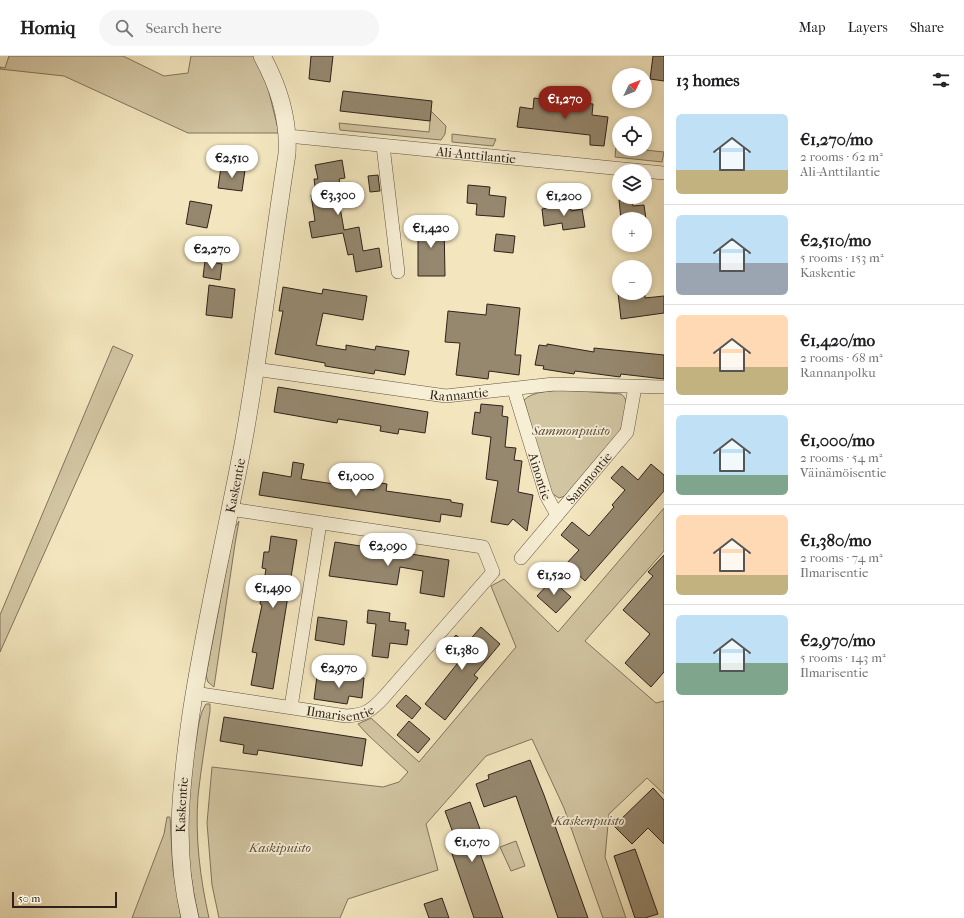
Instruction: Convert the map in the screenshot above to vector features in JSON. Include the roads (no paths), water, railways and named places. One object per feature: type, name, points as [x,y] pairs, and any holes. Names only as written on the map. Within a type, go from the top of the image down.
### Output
[{"type":"street","name":"Kaskentie","points":[[190,918],[185,898],[180,841],[179,805],[204,630],[230,509],[255,369],[288,136],[283,108],[273,76],[262,56]]},
{"type":"street","name":"Ali-Anttilantie","points":[[288,136],[664,173]]},
{"type":"street","points":[[383,146],[398,272]]},
{"type":"street","name":"Rannantie","points":[[255,369],[446,396],[514,390],[554,384],[664,387]]},
{"type":"street","name":"Sammontie","points":[[521,558],[627,432],[635,387]]},
{"type":"street","name":"Ainontie","points":[[514,390],[546,496],[557,515]]},
{"type":"street","points":[[230,509],[320,523],[291,707]]},
{"type":"street","name":"Ilmarisentie","points":[[194,693],[346,716],[361,715],[373,709],[493,572],[483,547],[320,523]]},
{"type":"park label","name":"Sammonpuisto","points":[[571,430]]},
{"type":"park label","name":"Kaskenpuisto","points":[[589,820]]},
{"type":"park label","name":"Kaskipuisto","points":[[280,847]]}]
